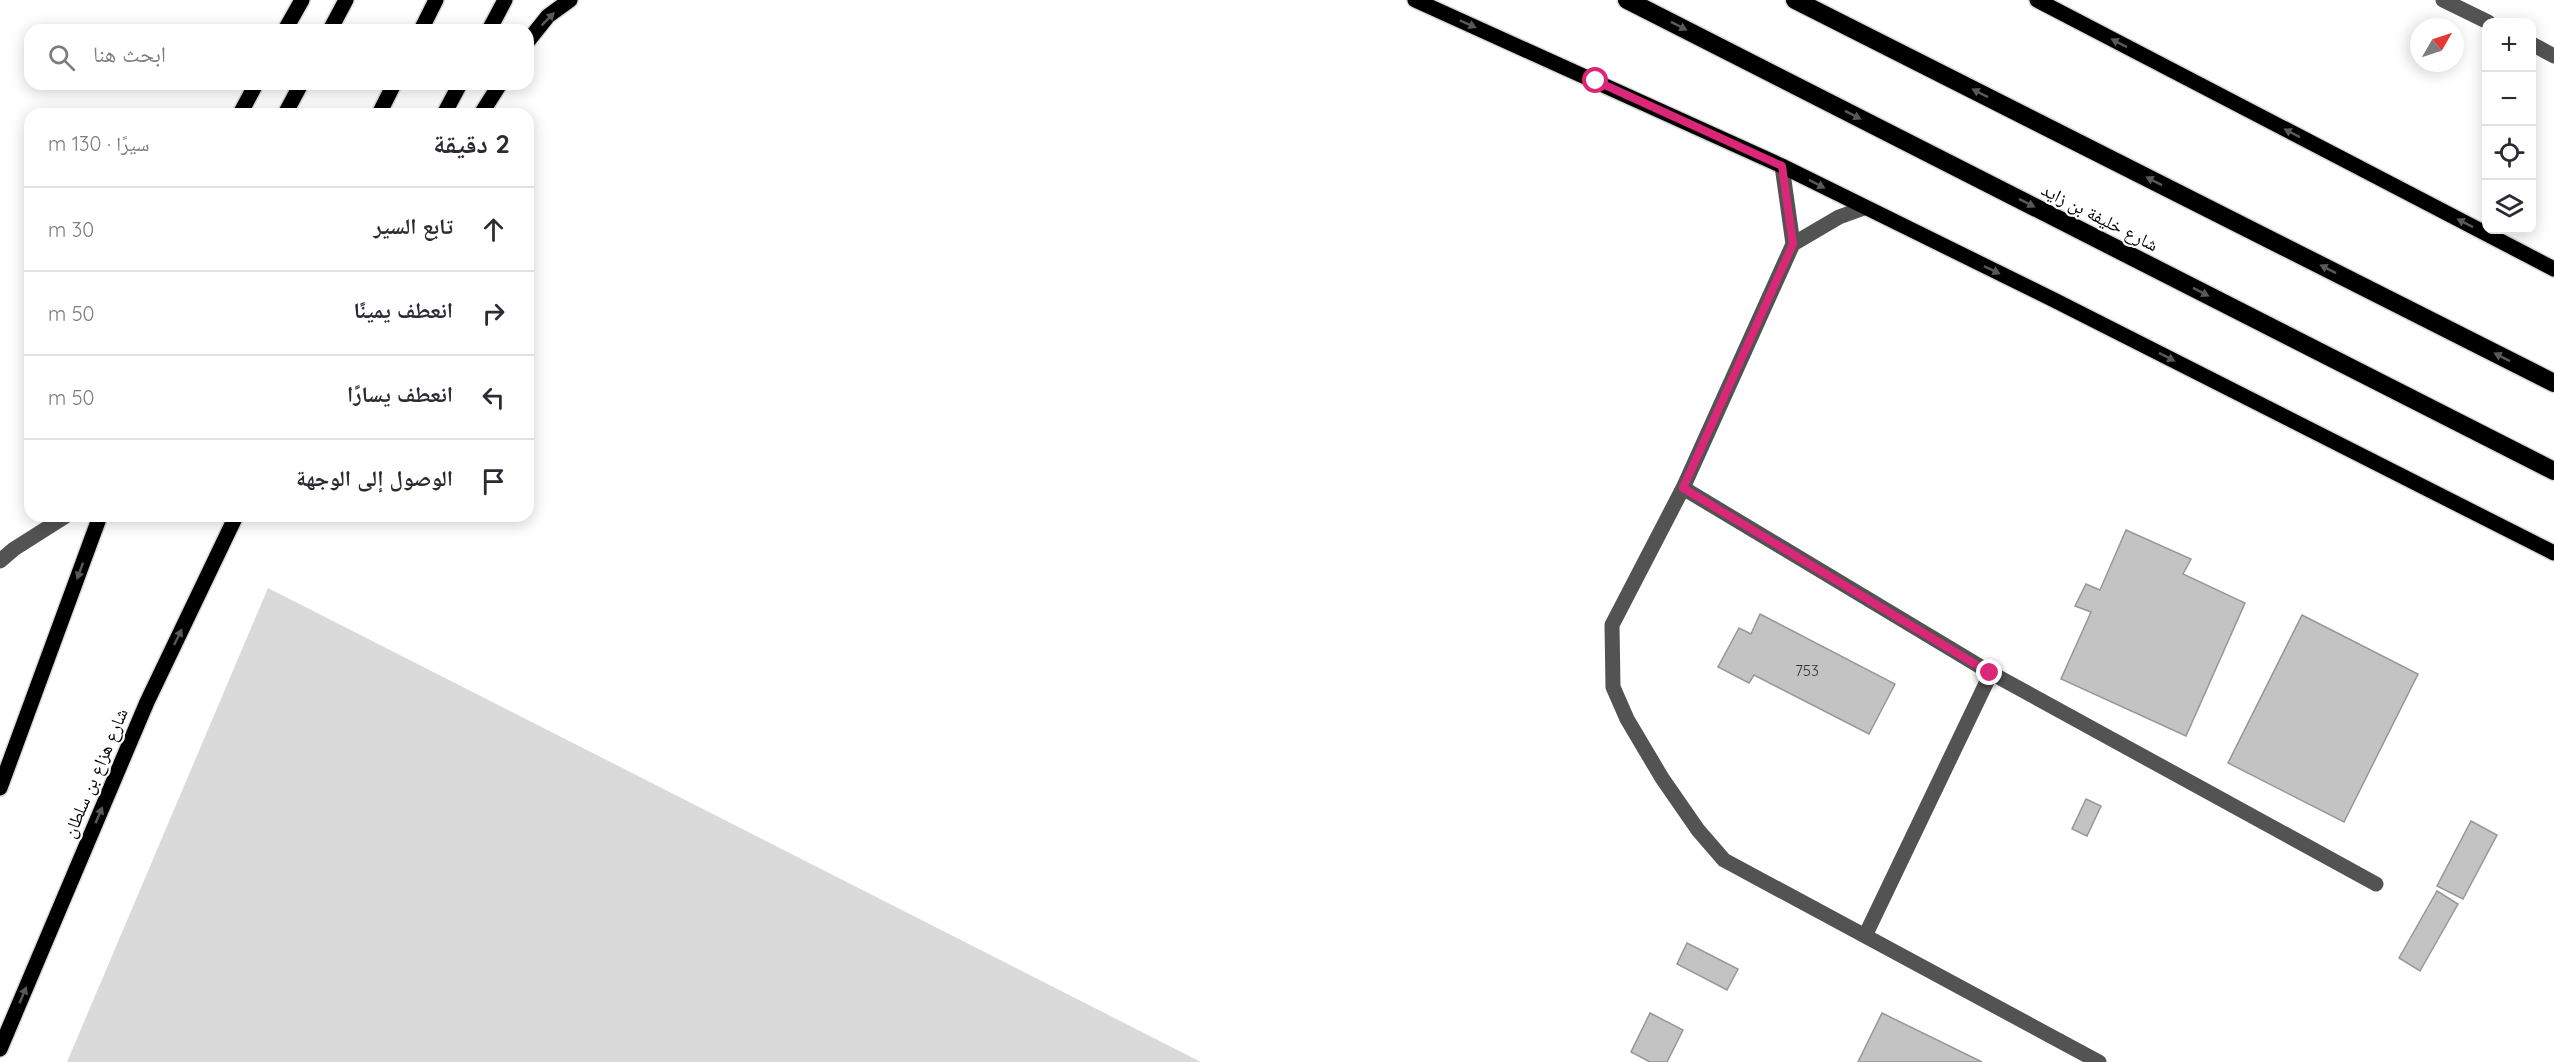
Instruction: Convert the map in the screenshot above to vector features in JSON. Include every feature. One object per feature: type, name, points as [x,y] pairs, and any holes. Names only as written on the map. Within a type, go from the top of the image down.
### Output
[{"type":"highway","name":"شارع خليفة بن زايد","points":[[1627,0],[2554,471]]},
{"type":"highway","points":[[1795,0],[2554,383]]},
{"type":"main road","points":[[288,24],[302,0]]},
{"type":"main road","points":[[333,24],[346,0]]},
{"type":"main road","points":[[424,24],[436,0]]},
{"type":"main road","points":[[492,24],[506,0]]},
{"type":"main road","points":[[534,34],[548,16],[570,0]]},
{"type":"main road","points":[[1415,0],[1782,166],[2065,305],[2554,553]]},
{"type":"main road","points":[[2037,0],[2554,269]]},
{"type":"main road","points":[[243,108],[253,90]]},
{"type":"main road","points":[[288,108],[298,90]]},
{"type":"main road","points":[[382,108],[391,90]]},
{"type":"main road","points":[[447,108],[457,90]]},
{"type":"main road","points":[[485,108],[496,90]]},
{"type":"main road","points":[[0,788],[98,522]]},
{"type":"main road","name":"شارع هزاع بن سلطان","points":[[0,1049],[147,702],[233,522]]},
{"type":"street","points":[[2443,0],[2482,19]]},
{"type":"street","points":[[2536,46],[2554,56]]},
{"type":"street","points":[[1782,166],[1793,244],[1683,488],[1612,625],[1613,687],[1627,719],[1662,778],[1698,830],[1724,860],[2099,1062]]},
{"type":"street","points":[[1793,244],[1839,217],[1864,207]]},
{"type":"street","points":[[1683,488],[1990,673],[2376,884]]},
{"type":"street","points":[[0,561],[14,549],[57,522]]},
{"type":"street","points":[[1865,936],[1990,673]]},
{"type":"shaded area","points":[[268,588],[1201,1062],[67,1062]]},
{"type":"building","points":[[2126,530],[2191,559],[2183,574],[2245,603],[2186,736],[2061,679],[2091,612],[2075,606],[2086,584],[2100,590]]},
{"type":"building","points":[[1760,614],[1895,684],[1869,734],[1754,675],[1749,683],[1718,667],[1739,628],[1751,634]]},
{"type":"building","points":[[2302,615],[2418,674],[2344,822],[2228,763]]},
{"type":"building","points":[[2086,799],[2101,806],[2087,836],[2072,829]]},
{"type":"building","points":[[2471,821],[2497,835],[2463,899],[2437,886]]},
{"type":"building","points":[[2437,891],[2458,904],[2420,971],[2399,958]]},
{"type":"building","points":[[1687,943],[1738,969],[1727,990],[1677,964]]},
{"type":"building","points":[[1650,1013],[1683,1030],[1667,1062],[1650,1062],[1631,1052]]},
{"type":"building","points":[[1882,1013],[1982,1062],[1858,1062]]},
{"type":"route","points":[[1596,81],[1782,166],[1793,244],[1683,488],[1990,673]]}]
